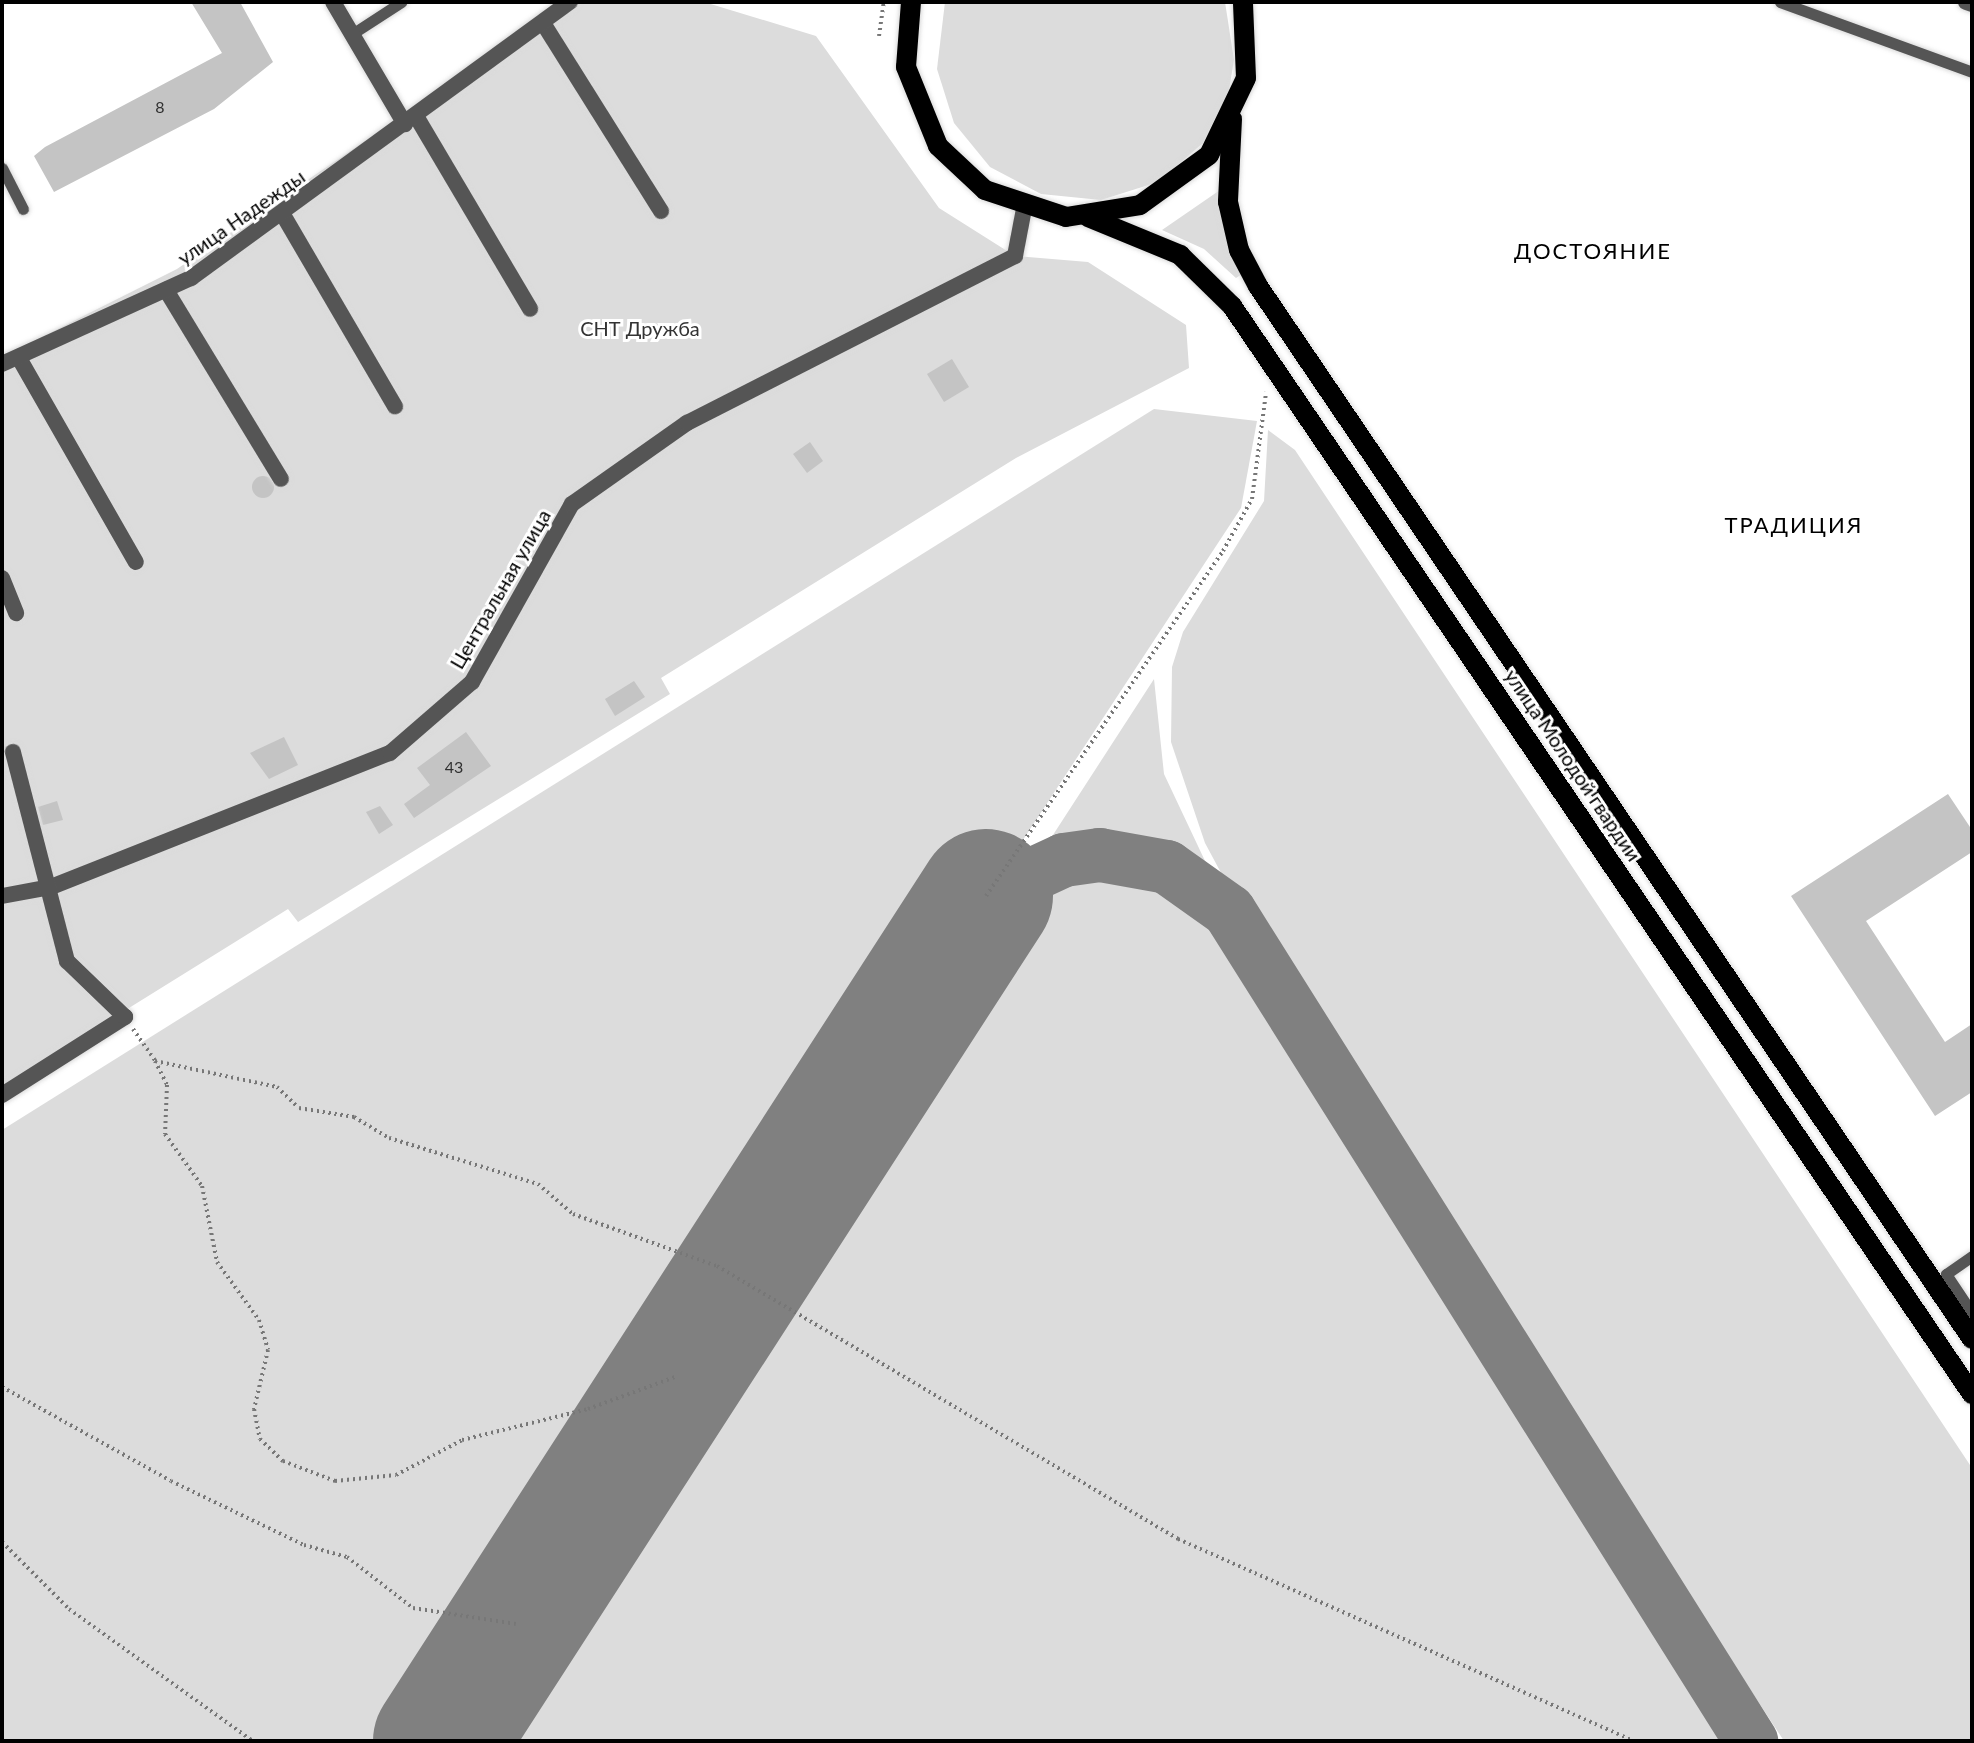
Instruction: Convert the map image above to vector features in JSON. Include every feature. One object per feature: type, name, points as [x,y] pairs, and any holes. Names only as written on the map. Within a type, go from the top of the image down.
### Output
[{"type":"main road","points":[[910,2],[906,67],[926,128],[967,178],[1024,209],[1088,217],[1140,205],[1178,185],[1232,119],[1248,57],[1245,6]]},
{"type":"main road","name":"улица Молодой гвардии","points":[[1232,119],[1228,202],[1239,250],[1258,286],[1940,1279],[1972,1339]]},
{"type":"main road","name":"улица Молодой гвардии","points":[[1088,217],[1180,255],[1232,306],[1972,1394]]},
{"type":"street","points":[[333,2],[530,309]]},
{"type":"street","name":"улица Надежды","points":[[2,364],[166,290],[282,213],[570,2]]},
{"type":"street","points":[[1966,2],[1972,4]]},
{"type":"street","points":[[543,23],[661,211]]},
{"type":"street","name":"Центральная улица","points":[[2,896],[51,887],[390,753],[472,682],[572,504],[687,423],[1015,256],[1024,209]]},
{"type":"street","points":[[282,213],[395,406]]},
{"type":"street","points":[[166,290],[281,479]]},
{"type":"street","points":[[19,358],[136,562]]},
{"type":"street","points":[[2,578],[16,613]]},
{"type":"street","points":[[2,1095],[125,1017],[67,961],[51,887],[13,752]]},
{"type":"lane","points":[[352,34],[401,2]]},
{"type":"lane","points":[[1780,2],[1972,72]]},
{"type":"lane","points":[[2,168],[23,209]]},
{"type":"lane","points":[[1972,1256],[1940,1279],[1972,1313]]},
{"type":"path","points":[[879,36],[884,2]]},
{"type":"path","points":[[986,896],[1238,525],[1252,499],[1267,386]]},
{"type":"path","points":[[125,1017],[155,1061],[167,1085],[165,1134],[202,1186],[217,1262],[259,1320],[268,1350],[254,1409],[260,1439],[283,1461],[335,1481],[396,1475],[462,1440],[588,1409],[675,1377]]},
{"type":"path","points":[[155,1061],[277,1087],[299,1108],[354,1117],[389,1138],[538,1184],[573,1214],[717,1266],[800,1311],[1178,1539],[1633,1741]]},
{"type":"path","points":[[2,1387],[171,1481],[304,1545],[347,1557],[413,1608],[516,1624]]},
{"type":"path","points":[[2,1542],[69,1609],[253,1741]]},
{"type":"green space","name":"СНТ Дружба","points":[[569,2],[704,2],[816,36],[939,208],[1015,256],[1088,262],[1186,325],[1189,368],[1016,458],[661,678],[670,694],[298,922],[288,909],[2,1087],[2,357],[177,269]]},
{"type":"green space","points":[[945,2],[1225,2],[1234,60],[1229,90],[1203,143],[1158,182],[1101,200],[1041,194],[990,167],[954,123],[937,69]]},
{"type":"green space","points":[[1223,188],[1242,274],[1236,278],[1204,249],[1162,230]]},
{"type":"green space","points":[[1154,409],[1257,421],[1241,508],[431,1741],[2,1741],[2,1130]]},
{"type":"green space","points":[[1268,430],[1295,450],[1972,1468],[1972,1741],[1784,1741],[1241,910],[1205,843],[1171,742],[1172,667],[1183,632],[1264,501]]},
{"type":"green space","points":[[1154,679],[1164,774],[1214,880],[1174,856],[1131,843],[1087,841],[1040,855]]},
{"type":"green space","points":[[1111,862],[1176,880],[1219,921],[1730,1741],[464,1741],[992,928],[1042,875]]},
{"type":"building","points":[[191,2],[240,2],[273,62],[214,109],[54,192],[34,156],[45,147],[222,53]]},
{"type":"building","points":[[952,359],[969,387],[944,402],[927,374]]},
{"type":"building","points":[[810,442],[823,461],[807,473],[793,454]]},
{"type":"building","points":[[263,476],[271,479],[274,487],[271,495],[263,498],[255,495],[252,487],[255,479]]},
{"type":"building","points":[[634,681],[645,697],[615,716],[605,699]]},
{"type":"building","points":[[466,732],[491,766],[414,818],[404,804],[430,785],[417,768]]},
{"type":"building","points":[[284,737],[298,765],[269,779],[250,753]]},
{"type":"building","points":[[1948,794],[1972,830],[1972,852],[1866,921],[1945,1042],[1972,1024],[1972,1092],[1935,1116],[1791,896]]},
{"type":"building","points":[[57,801],[63,820],[43,825],[38,807]]},
{"type":"building","points":[[380,806],[393,825],[379,834],[366,812]]},
{"type":"taxiway","points":[[986,896],[1064,860],[1100,855],[1167,867],[1229,911],[1751,1741]]},
{"type":"runway","points":[[440,1741],[986,896]]},
{"type":"district","name":"ДОСТОЯНИЕ","points":[[1593,251]]},
{"type":"district","name":"ТРАДИЦИЯ","points":[[1794,525]]}]
